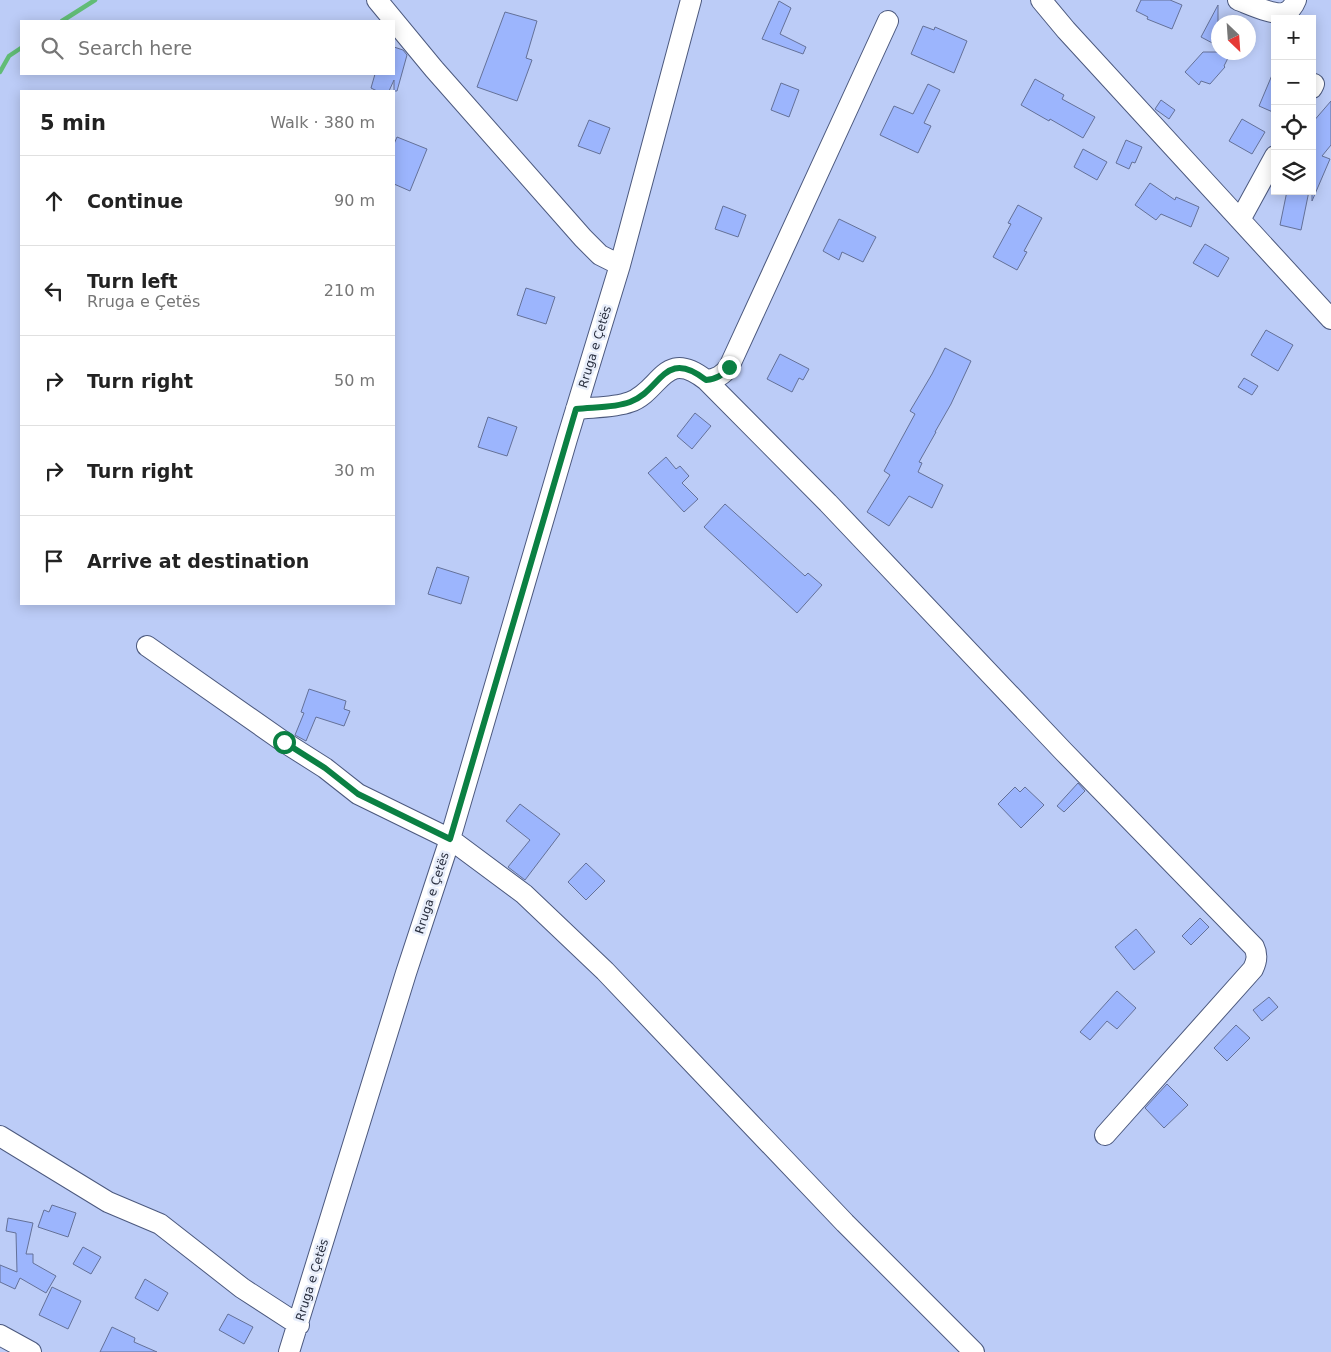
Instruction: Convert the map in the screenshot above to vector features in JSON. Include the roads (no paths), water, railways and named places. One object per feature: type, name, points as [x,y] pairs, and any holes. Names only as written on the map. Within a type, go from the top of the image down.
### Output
[{"type":"street","points":[[377,0],[394,20]]},
{"type":"street","name":"Rruga e Çetës","points":[[289,1352],[299,1325],[403,983],[450,839],[620,265],[691,0]]},
{"type":"street","points":[[1041,0],[1072,37],[1331,319]]},
{"type":"street","points":[[1238,0],[1277,13],[1285,13],[1293,7],[1296,0]]},
{"type":"street","points":[[706,380],[723,374],[729,367],[888,21]]},
{"type":"street","points":[[395,22],[582,238],[600,255],[620,265]]},
{"type":"street","points":[[1240,220],[1271,163]]},
{"type":"street","points":[[576,409],[631,402],[641,396],[666,372],[688,368],[698,373],[828,503],[1064,752],[1254,947],[1257,961],[1253,969],[1105,1135]]},
{"type":"street","points":[[147,646],[284,742],[325,768],[358,794],[450,839],[524,894],[605,971],[845,1223],[974,1352]]},
{"type":"street","points":[[0,1136],[108,1202],[160,1224],[242,1288],[299,1325]]},
{"type":"street","points":[[0,1335],[31,1352]]},
{"type":"waterway","points":[[64,20],[95,0]]},
{"type":"waterway","points":[[0,72],[9,56],[20,49]]}]
